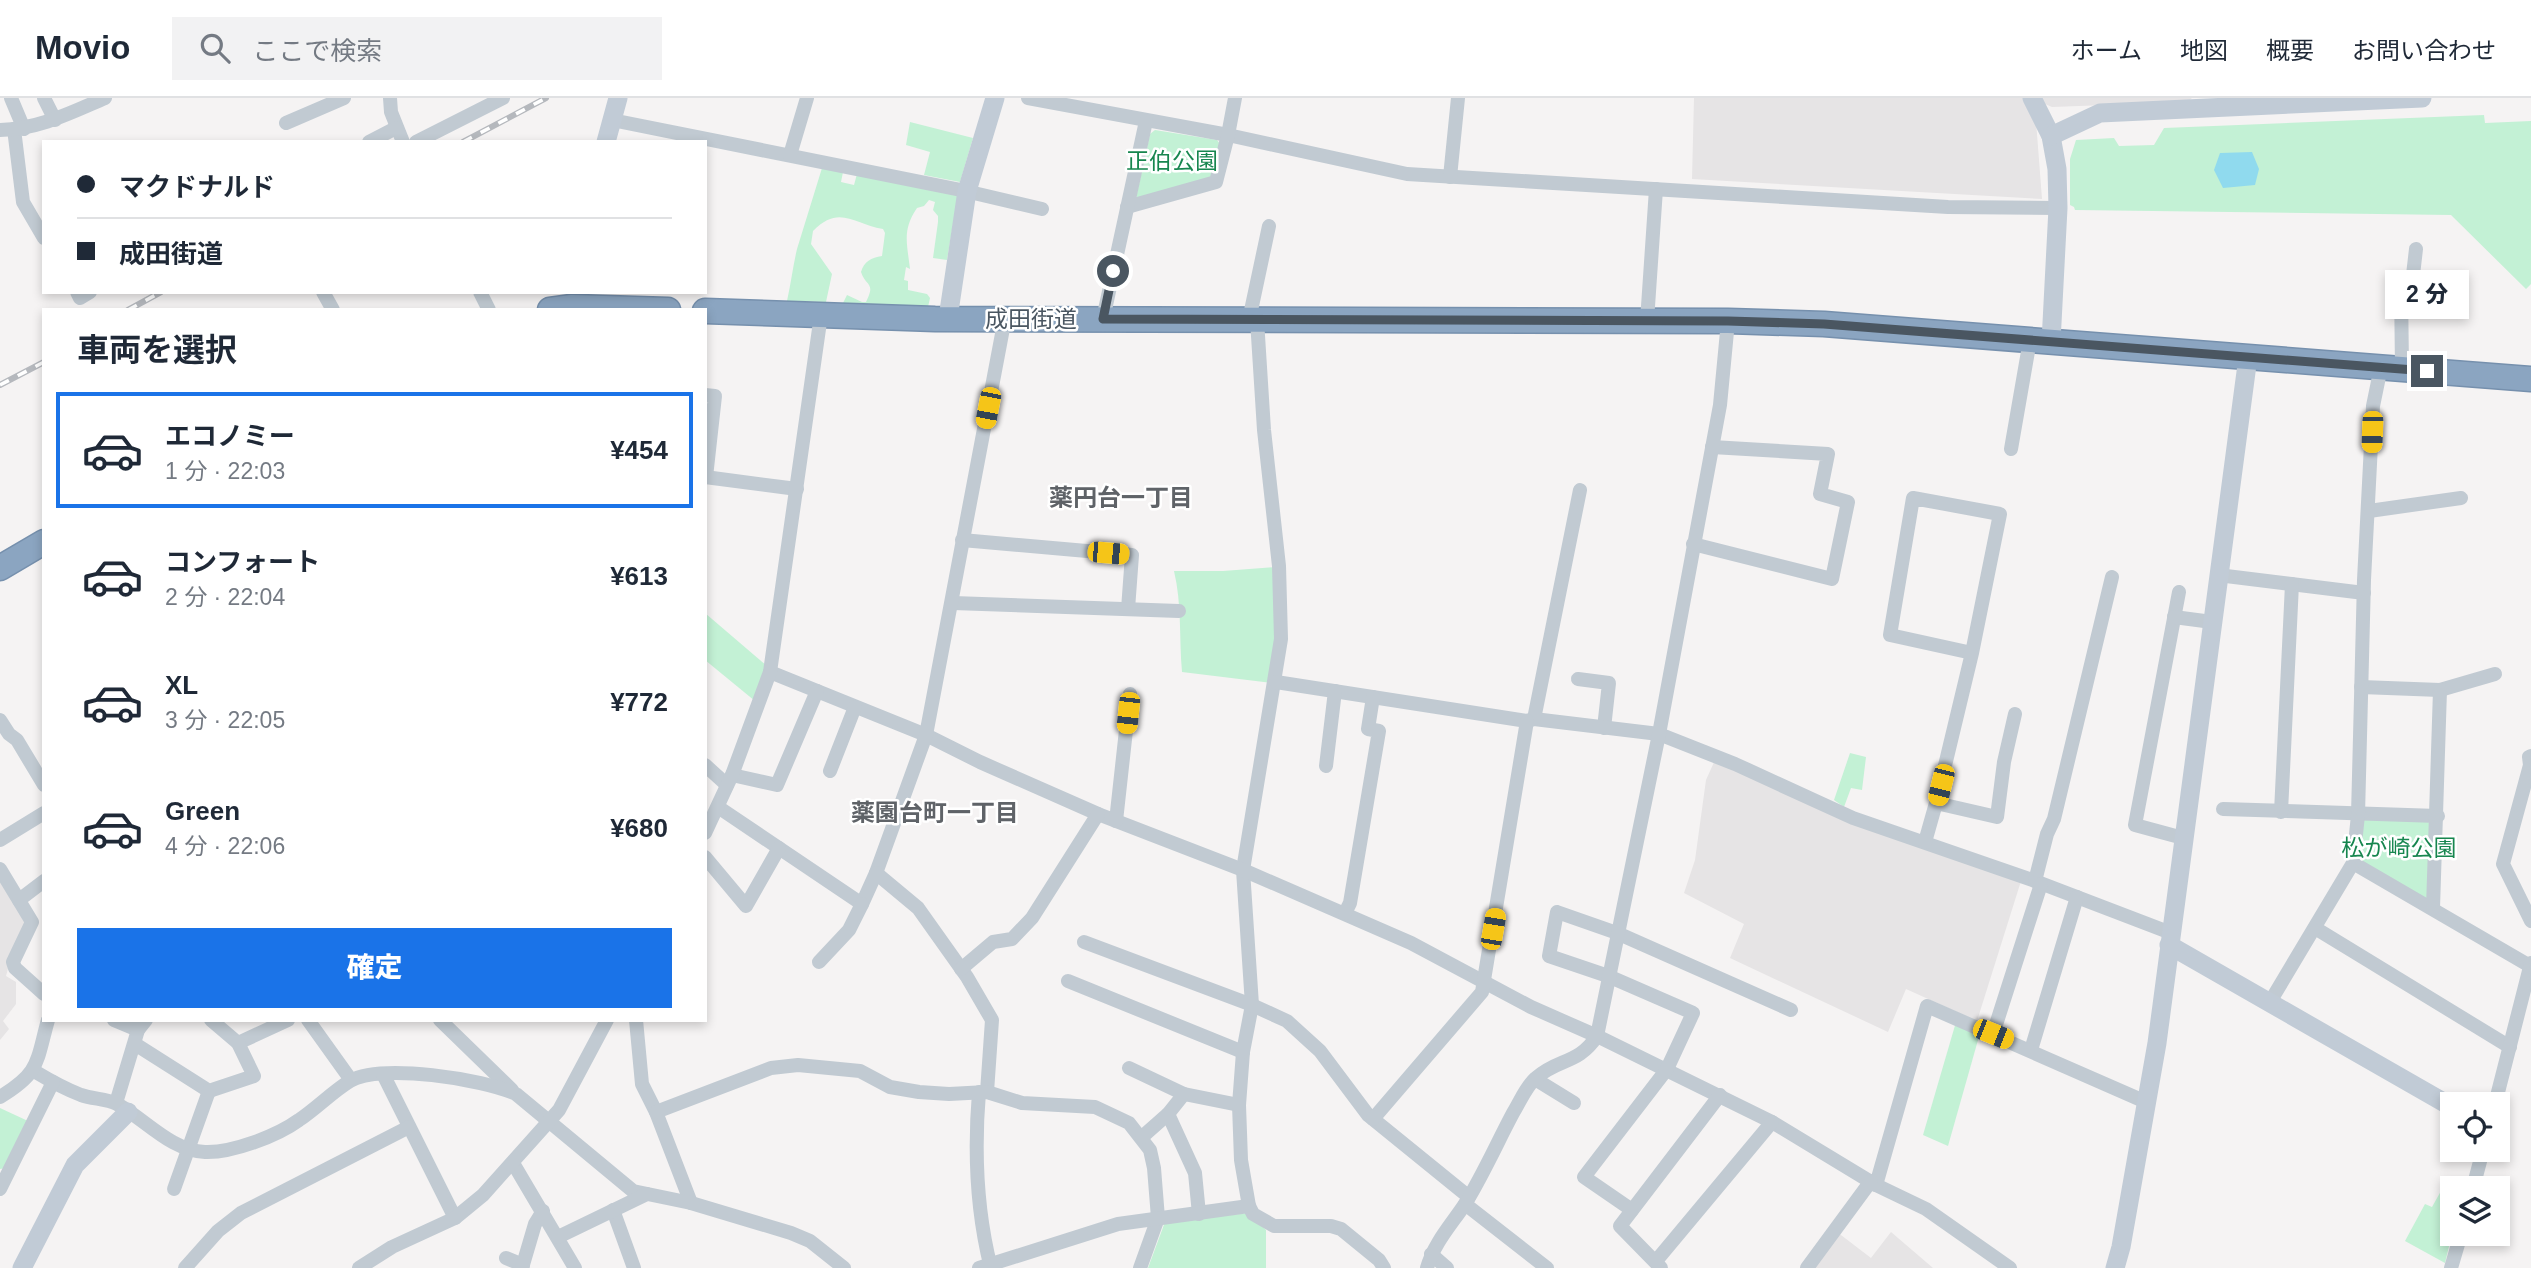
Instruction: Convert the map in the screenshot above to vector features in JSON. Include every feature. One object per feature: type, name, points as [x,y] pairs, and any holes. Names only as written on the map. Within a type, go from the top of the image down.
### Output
[{"type":"highway","points":[[557,304],[598,308]]},
{"type":"highway","name":"成田街道","points":[[707,311],[948,318],[1728,321],[1824,324],[2531,379]]},
{"type":"highway","points":[[0,568],[42,543]]},
{"type":"street","points":[[11,98],[23,202],[42,233]]},
{"type":"street","points":[[44,98],[55,120]]},
{"type":"street","points":[[13,129],[55,120],[105,98]]},
{"type":"street","points":[[286,124],[344,98]]},
{"type":"street","points":[[390,98],[391,113],[402,140]]},
{"type":"street","points":[[420,140],[503,98]]},
{"type":"street","points":[[607,140],[618,98]]},
{"type":"street","points":[[790,155],[807,98]]},
{"type":"street","points":[[948,318],[967,191],[995,98]]},
{"type":"street","points":[[1028,98],[1228,135],[1407,174],[1948,207],[2058,208]]},
{"type":"street","points":[[1127,207],[1216,182],[1235,98]]},
{"type":"street","points":[[1450,177],[1458,98]]},
{"type":"street","points":[[2011,449],[2041,341],[2058,208],[2057,169],[2051,136],[2032,98]]},
{"type":"street","points":[[2051,136],[2100,113],[2204,103],[2422,98]]},
{"type":"street","points":[[612,120],[967,191],[1042,209]]},
{"type":"street","points":[[1103,319],[1146,121]]},
{"type":"street","points":[[373,140],[396,128]]},
{"type":"street","points":[[1647,321],[1656,189]]},
{"type":"street","points":[[1269,226],[1253,320],[1279,566],[1281,639],[1243,870],[1252,1005],[1243,1052],[1239,1105],[1241,1160],[1249,1206],[1253,1214],[1274,1226],[1331,1226],[1341,1229],[1384,1268]]},
{"type":"street","points":[[2270,1002],[2353,863],[2358,815],[2364,593],[2373,406],[2391,368],[2401,286],[2413,275],[2416,249]]},
{"type":"street","points":[[707,829],[729,780],[770,672],[821,315]]},
{"type":"street","points":[[819,962],[849,930],[862,904],[876,873],[926,735],[953,603],[962,540],[1004,318]]},
{"type":"street","points":[[1447,1268],[1429,1261],[1467,1200],[1522,1097],[1535,1079],[1589,1048],[1597,1035],[1659,734],[1720,405],[1728,321]]},
{"type":"street","points":[[2115,1268],[2126,1221],[2157,1043],[2248,357]]},
{"type":"street","points":[[707,395],[715,396],[708,443]]},
{"type":"street","points":[[1693,544],[1832,579],[1848,502],[1820,494],[1828,454],[1712,447]]},
{"type":"street","points":[[707,477],[797,489]]},
{"type":"street","points":[[1373,1119],[1482,992],[1531,720],[1580,490]]},
{"type":"street","points":[[1925,842],[1972,653],[2000,514],[1913,498],[1890,635],[1972,653]]},
{"type":"street","points":[[2369,511],[2461,498]]},
{"type":"street","points":[[962,540],[1132,555],[1128,609]]},
{"type":"street","points":[[2218,575],[2364,593]]},
{"type":"street","points":[[1993,1034],[2038,883],[2047,834],[2054,819],[2112,577]]},
{"type":"street","points":[[2281,812],[2292,584]]},
{"type":"street","points":[[2179,592],[2135,825],[2183,838]]},
{"type":"street","points":[[953,603],[1179,611]]},
{"type":"street","points":[[2174,617],[2212,622]]},
{"type":"street","points":[[770,672],[926,735],[1098,814],[1243,870],[1412,943],[1531,1007],[1597,1035],[1772,1122],[1874,1183],[1926,1209],[2010,1268]]},
{"type":"street","points":[[2361,688],[2440,690],[2495,674]]},
{"type":"street","points":[[1578,679],[1609,683],[1604,728]]},
{"type":"street","points":[[1276,682],[1531,720],[1659,734],[1735,764],[1853,818],[2077,897],[2170,939],[2270,1002],[2440,1100]]},
{"type":"street","points":[[2433,908],[2440,690]]},
{"type":"street","points":[[707,766],[729,780],[778,785],[817,691]]},
{"type":"street","points":[[1326,766],[1335,691]]},
{"type":"street","points":[[1116,821],[1130,694]]},
{"type":"street","points":[[1345,913],[1350,903],[1379,732],[1368,729],[1373,697]]},
{"type":"street","points":[[830,771],[855,707]]},
{"type":"street","points":[[1936,803],[1997,817],[2004,762],[2015,714]]},
{"type":"street","points":[[0,720],[6,740],[17,740],[42,782]]},
{"type":"street","points":[[2531,756],[2502,864],[2531,921]]},
{"type":"street","points":[[718,807],[862,904]]},
{"type":"street","points":[[2223,809],[2438,816]]},
{"type":"street","points":[[0,840],[42,814]]},
{"type":"street","points":[[961,969],[993,942],[1012,939],[1032,918],[1098,814]]},
{"type":"street","points":[[707,859],[746,906],[779,848]]},
{"type":"street","points":[[2353,863],[2530,964],[2498,1092]]},
{"type":"street","points":[[0,870],[32,922],[13,962],[15,968],[42,991]]},
{"type":"street","points":[[876,873],[918,908],[961,969],[992,1020],[975,1169],[986,1266],[1118,1224],[1249,1206]]},
{"type":"street","points":[[19,900],[42,883]]},
{"type":"street","points":[[2031,1050],[2077,897]]},
{"type":"street","points":[[1632,1210],[1584,1177],[1667,1069],[1693,1013],[1608,976],[1549,956],[1557,912],[1617,933],[1791,1010]]},
{"type":"street","points":[[2315,928],[2510,1047]]},
{"type":"street","points":[[1084,942],[1252,1005],[1287,1021],[1308,1038],[1373,1119],[1547,1268]]},
{"type":"street","points":[[1068,981],[1243,1052]]},
{"type":"street","points":[[1807,1268],[1874,1183],[1927,1006],[2146,1102]]},
{"type":"street","points":[[0,1097],[20,1085],[34,1071],[47,1022]]},
{"type":"street","points":[[119,1022],[140,1031],[209,1091]]},
{"type":"street","points":[[209,1091],[254,1076],[239,1043],[213,1022]]},
{"type":"street","points":[[239,1043],[284,1022]]},
{"type":"street","points":[[309,1022],[351,1080]]},
{"type":"street","points":[[442,1022],[516,1094],[633,1191],[691,1203],[801,1237],[844,1268]]},
{"type":"street","points":[[359,1268],[392,1247],[455,1217],[483,1195],[559,1110],[606,1022]]},
{"type":"street","points":[[636,1022],[642,1084],[656,1112],[691,1203]]},
{"type":"street","points":[[22,1268],[75,1165],[122,1107],[140,1031]]},
{"type":"street","points":[[656,1112],[771,1069],[798,1065],[860,1071],[890,1087],[919,1092],[983,1092],[1022,1103],[1095,1107],[1129,1123],[1150,1150],[1158,1218],[1140,1268]]},
{"type":"street","points":[[1129,1068],[1184,1094],[1239,1105]]},
{"type":"street","points":[[34,1071],[82,1095],[122,1107],[157,1132],[189,1149],[205,1152],[250,1144],[297,1122],[351,1080],[383,1074],[433,1075],[501,1087],[516,1094]]},
{"type":"street","points":[[383,1074],[455,1217]]},
{"type":"street","points":[[1535,1079],[1574,1103]]},
{"type":"street","points":[[2,1181],[53,1082]]},
{"type":"street","points":[[174,1189],[209,1091]]},
{"type":"street","points":[[1142,1137],[1168,1114],[1184,1094]]},
{"type":"street","points":[[1720,1095],[1620,1226],[1658,1265],[1772,1122]]},
{"type":"street","points":[[1168,1114],[1195,1173],[1199,1214]]},
{"type":"street","points":[[186,1268],[218,1231],[242,1213],[410,1127]]},
{"type":"street","points":[[513,1163],[575,1268]]},
{"type":"street","points":[[558,1237],[647,1194]]},
{"type":"street","points":[[613,1210],[634,1268]]},
{"type":"street","points":[[506,1258],[523,1266],[535,1224],[543,1211]]},
{"type":"street","points":[[2451,1268],[2457,1246]]},
{"type":"shaded area","points":[[1694,98],[2026,98],[2036,121],[2042,199],[1692,179]]},
{"type":"shaded area","points":[[2042,98],[2192,98],[2187,102],[2052,107],[2045,104]]},
{"type":"shaded area","points":[[1715,760],[2021,881],[1977,1021],[1906,989],[1888,1032],[1730,958],[1744,924],[1684,893],[1695,860],[1706,780]]},
{"type":"shaded area","points":[[0,879],[28,923],[6,976],[16,982],[16,1004],[3,1021],[9,1029],[0,1040]]},
{"type":"shaded area","points":[[1837,1232],[1871,1258],[1891,1232],[1933,1268],[1811,1268]]},
{"type":"green space","points":[[2484,115],[2485,123],[2531,121],[2531,284],[2526,289],[2451,215],[2075,210],[2070,205],[2070,159],[2076,140],[2114,138],[2119,146],[2154,145],[2164,128]]},
{"type":"green space","points":[[910,122],[973,138],[960,182],[924,175],[930,152],[906,145]]},
{"type":"green space","name":"正伯公園","points":[[1155,130],[1217,140],[1220,144],[1212,179],[1136,198],[1150,134]]},
{"type":"green space","points":[[822,168],[843,172],[841,182],[854,185],[857,174],[958,194],[947,260],[933,258],[938,222],[938,216],[933,210],[935,202],[929,200],[924,206],[917,208],[907,230],[910,269],[906,267],[904,280],[908,281],[908,290],[927,294],[930,298],[928,307],[843,303],[847,295],[866,302],[870,288],[861,272],[868,261],[882,256],[885,233],[883,229],[839,217],[822,223],[813,231],[811,244],[832,274],[826,302],[787,301],[797,249]]},
{"type":"green space","points":[[1275,567],[1278,640],[1273,683],[1182,672],[1174,571]]},
{"type":"green space","points":[[707,615],[767,666],[755,701],[707,662]]},
{"type":"green space","points":[[1850,753],[1866,757],[1862,790],[1851,788],[1844,807],[1834,800]]},
{"type":"green space","name":"松が崎公園","points":[[2361,818],[2425,818],[2430,824],[2428,900],[2359,860]]},
{"type":"green space","points":[[1956,1022],[1980,1033],[1948,1146],[1923,1135]]},
{"type":"green space","points":[[0,1108],[28,1121],[6,1168],[0,1169]]},
{"type":"green space","points":[[2440,1193],[2440,1246],[2449,1246],[2445,1263],[2405,1241],[2425,1204],[2432,1207]]},
{"type":"green space","points":[[1249,1213],[1266,1230],[1266,1268],[1148,1268],[1165,1222]]},
{"type":"water","points":[[2252,152],[2259,169],[2255,185],[2223,188],[2214,170],[2220,153]]},
{"type":"railway","points":[[467,140],[546,98]]},
{"type":"railway","points":[[132,308],[157,294]]},
{"type":"railway","points":[[0,385],[42,363]]},
{"type":"district","name":"薬円台一丁目","points":[[1121,498]]},
{"type":"district","name":"薬園台町一丁目","points":[[935,813]]},
{"type":"route","points":[[1113,271],[1103,319],[1728,321],[1824,324],[2427,371]]}]
